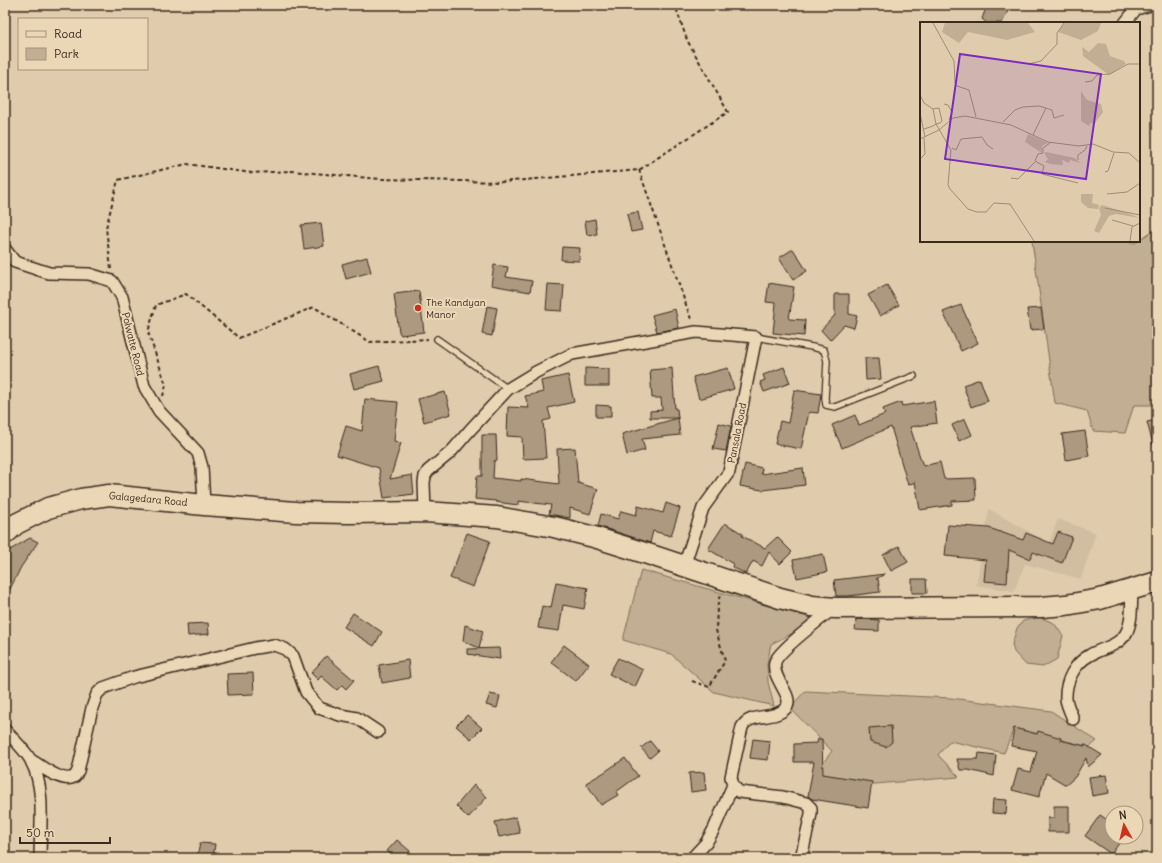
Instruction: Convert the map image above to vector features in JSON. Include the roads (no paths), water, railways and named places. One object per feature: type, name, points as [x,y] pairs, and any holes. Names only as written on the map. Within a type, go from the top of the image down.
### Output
[{"type":"highway","name":"Galagedara Road","points":[[5,534],[16,524],[48,508],[81,499],[109,495],[204,505],[296,512],[425,512],[497,517],[554,527],[594,537],[798,603],[834,608],[1041,607],[1100,599],[1157,582]]},
{"type":"street","points":[[1126,22],[1136,9],[1150,5]]},
{"type":"street","name":"Polwatte Road","points":[[5,249],[15,262],[49,273],[89,274],[112,281],[122,297],[144,386],[159,411],[198,453],[202,467],[204,505]]},
{"type":"street","points":[[425,512],[424,483],[425,476],[428,471],[451,452],[508,389],[536,372],[572,354],[696,332],[756,337]]},
{"type":"street","name":"Pansala Road","points":[[684,566],[702,508],[729,472],[756,337]]},
{"type":"street","points":[[1073,720],[1066,700],[1070,677],[1078,664],[1084,659],[1091,654],[1104,650],[1116,643],[1126,634],[1130,620],[1132,589]]},
{"type":"street","points":[[801,858],[812,814],[811,808],[806,803],[783,797],[739,792],[733,785],[731,777],[742,727],[745,722],[774,715],[783,711],[787,706],[788,700],[786,694],[776,676],[774,669],[775,661],[786,648],[834,608]]},
{"type":"street","points":[[5,730],[31,760],[60,778],[68,779],[75,776],[78,770],[92,708],[97,694],[103,688],[134,677],[255,648],[274,645],[285,649],[293,656],[306,692],[319,708],[340,715],[357,718],[378,732]]},
{"type":"street","points":[[31,760],[39,782],[40,858]]},
{"type":"street","points":[[692,858],[706,843],[714,829],[733,785]]},
{"type":"lane","points":[[756,337],[824,350],[827,361],[826,405],[835,406],[914,376]]},
{"type":"lane","points":[[437,339],[508,389]]},
{"type":"place","name":"The Kandyan Manor","points":[[418,308]]}]
